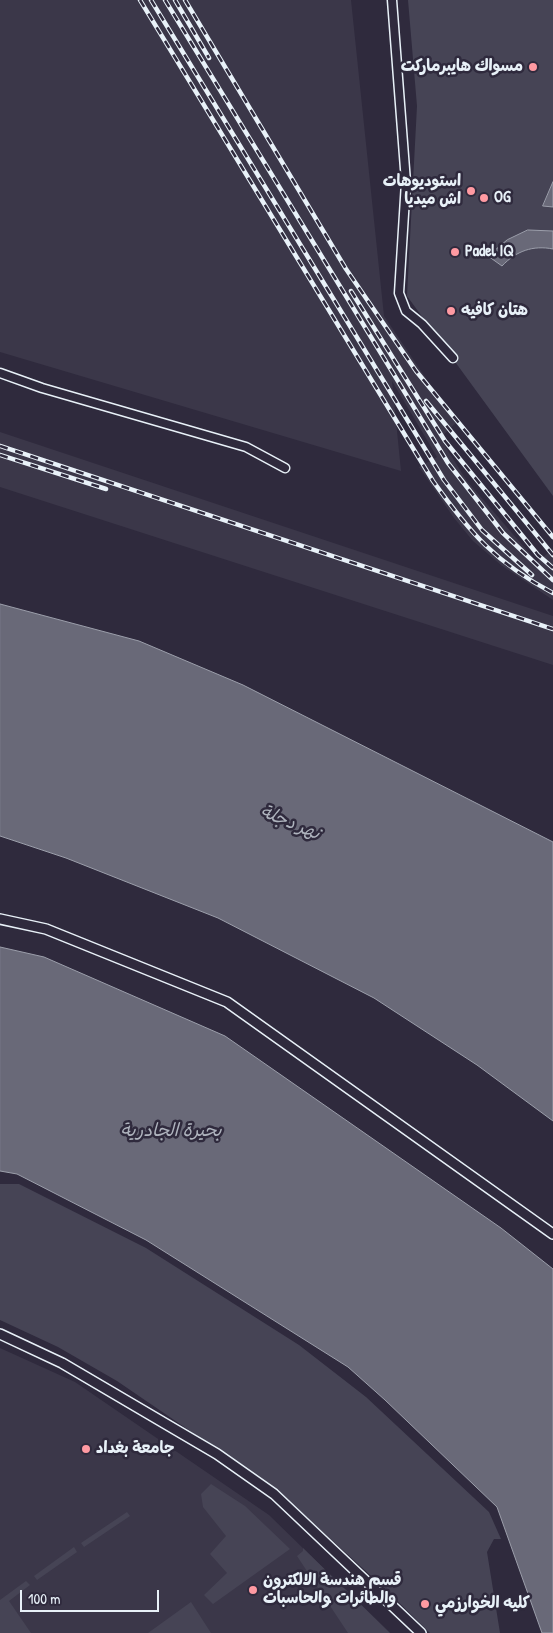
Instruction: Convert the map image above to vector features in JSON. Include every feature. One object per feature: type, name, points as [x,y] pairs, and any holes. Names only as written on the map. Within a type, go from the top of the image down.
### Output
[{"type":"street","points":[[392,0],[406,182],[398,293],[406,311],[422,324],[453,358]]},
{"type":"street","points":[[0,373],[42,388],[246,447],[285,468]]},
{"type":"street","points":[[0,919],[46,929],[227,1002],[553,1234]]},
{"type":"street","points":[[0,1334],[70,1368],[216,1454],[274,1494],[421,1633]]},
{"type":"shaded area","points":[[0,0],[351,0],[384,316],[456,423],[440,438],[467,481],[537,562],[553,549],[553,600],[501,565],[473,541],[454,518],[419,467],[437,457],[392,381],[401,471],[0,352]]},
{"type":"shaded area","points":[[408,0],[553,0],[553,496],[407,296],[417,106]]},
{"type":"shaded area","points":[[0,432],[553,616],[553,665],[0,487]]},
{"type":"shaded area","points":[[0,1184],[19,1184],[146,1248],[299,1345],[366,1397],[489,1512],[501,1539],[494,1539],[487,1552],[500,1633],[430,1633],[380,1584],[278,1491],[117,1381],[58,1347],[0,1320]]},
{"type":"shaded area","name":"جامعة بغداد","points":[[0,1348],[75,1382],[269,1515],[390,1633],[0,1633]]},
{"type":"shaded area","points":[[211,1484],[245,1506],[290,1549],[213,1604],[204,1595],[227,1573],[210,1554],[226,1536],[203,1507],[201,1494]]},
{"type":"shaded area","points":[[127,1512],[130,1516],[84,1547],[81,1543]]},
{"type":"shaded area","points":[[74,1547],[77,1552],[37,1580],[34,1576]]},
{"type":"shaded area","points":[[303,1548],[390,1633],[348,1633],[297,1556],[303,1551]]},
{"type":"shaded area","points":[[26,1581],[30,1585],[9,1601],[31,1633],[0,1633],[0,1600]]},
{"type":"shaded area","points":[[191,1602],[211,1633],[148,1633]]},
{"type":"water","points":[[553,182],[553,207],[543,206]]},
{"type":"water","points":[[528,230],[553,231],[553,249],[525,250],[513,256],[502,266],[488,256],[507,240]]},
{"type":"water","name":"نهر دجلة","points":[[0,604],[139,641],[243,685],[553,842],[553,1121],[477,1065],[374,998],[218,918],[66,858],[0,836]]},
{"type":"water","name":"بحيرة الجادرية","points":[[0,947],[44,957],[225,1036],[501,1228],[553,1269],[553,1633],[542,1633],[497,1507],[348,1367],[146,1240],[17,1174],[0,1171]]},
{"type":"railway","points":[[140,0],[433,481],[459,516],[486,545],[515,570],[553,593]]},
{"type":"railway","points":[[151,0],[444,480],[482,530],[532,575]]},
{"type":"railway","points":[[165,0],[448,463],[503,533],[553,580]]},
{"type":"railway","points":[[175,0],[209,58]]},
{"type":"railway","points":[[185,0],[346,269],[416,371],[553,537]]},
{"type":"railway","points":[[351,291],[445,441],[538,555],[553,568]]},
{"type":"railway","points":[[426,401],[553,555]]},
{"type":"railway","points":[[0,446],[553,629]]},
{"type":"railway","points":[[0,455],[106,489]]},
{"type":"place","name":"مسواك هايبرماركت","points":[[533,67]]},
{"type":"place","name":"استوديوهات اش ميديا","points":[[471,191]]},
{"type":"place","name":"OG","points":[[484,198]]},
{"type":"place","name":"Padel IQ","points":[[455,252]]},
{"type":"place","name":"هتان كافيه","points":[[451,311]]},
{"type":"place","name":"جامعة بغداد","points":[[86,1449]]},
{"type":"place","name":"قسم هندسة الالكترون والطائرات والحاسبات","points":[[253,1590]]},
{"type":"place","name":"كليه الخوارزمي","points":[[425,1604]]}]
